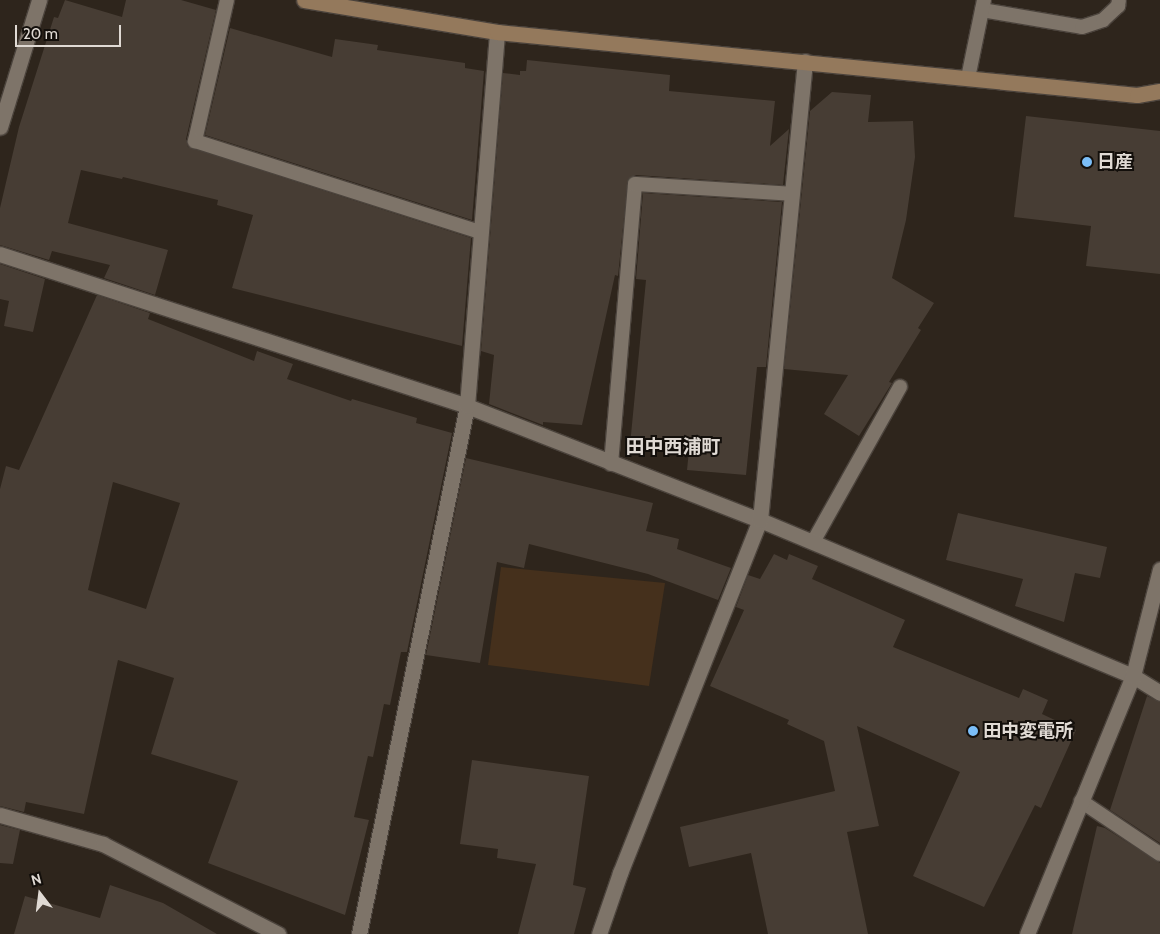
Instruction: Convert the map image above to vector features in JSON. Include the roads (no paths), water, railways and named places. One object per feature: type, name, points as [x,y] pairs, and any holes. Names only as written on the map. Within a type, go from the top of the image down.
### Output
[{"type":"street","points":[[0,127],[39,0]]},
{"type":"street","points":[[304,0],[497,32],[1138,95],[1160,91]]},
{"type":"street","points":[[359,934],[467,406],[497,32]]},
{"type":"street","points":[[599,934],[620,872],[760,520],[805,61]]},
{"type":"street","points":[[0,254],[467,406],[611,464],[760,520],[1133,676],[1160,693]]},
{"type":"street","points":[[1026,934],[1133,676],[1160,569]]},
{"type":"street","points":[[0,815],[103,844],[259,930],[278,934]]},
{"type":"lane","points":[[227,0],[195,142],[481,232]]},
{"type":"lane","points":[[968,78],[983,5],[1082,27],[1103,20],[1118,6],[1119,0]]},
{"type":"lane","points":[[611,464],[636,184],[792,194]]},
{"type":"lane","points":[[813,542],[900,386]]},
{"type":"lane","points":[[1080,801],[1160,854]]},
{"type":"place","name":"日産","points":[[1087,162]]},
{"type":"place","name":"田中変電所","points":[[973,731]]},
{"type":"district","name":"田中西浦町","points":[[673,447]]}]
